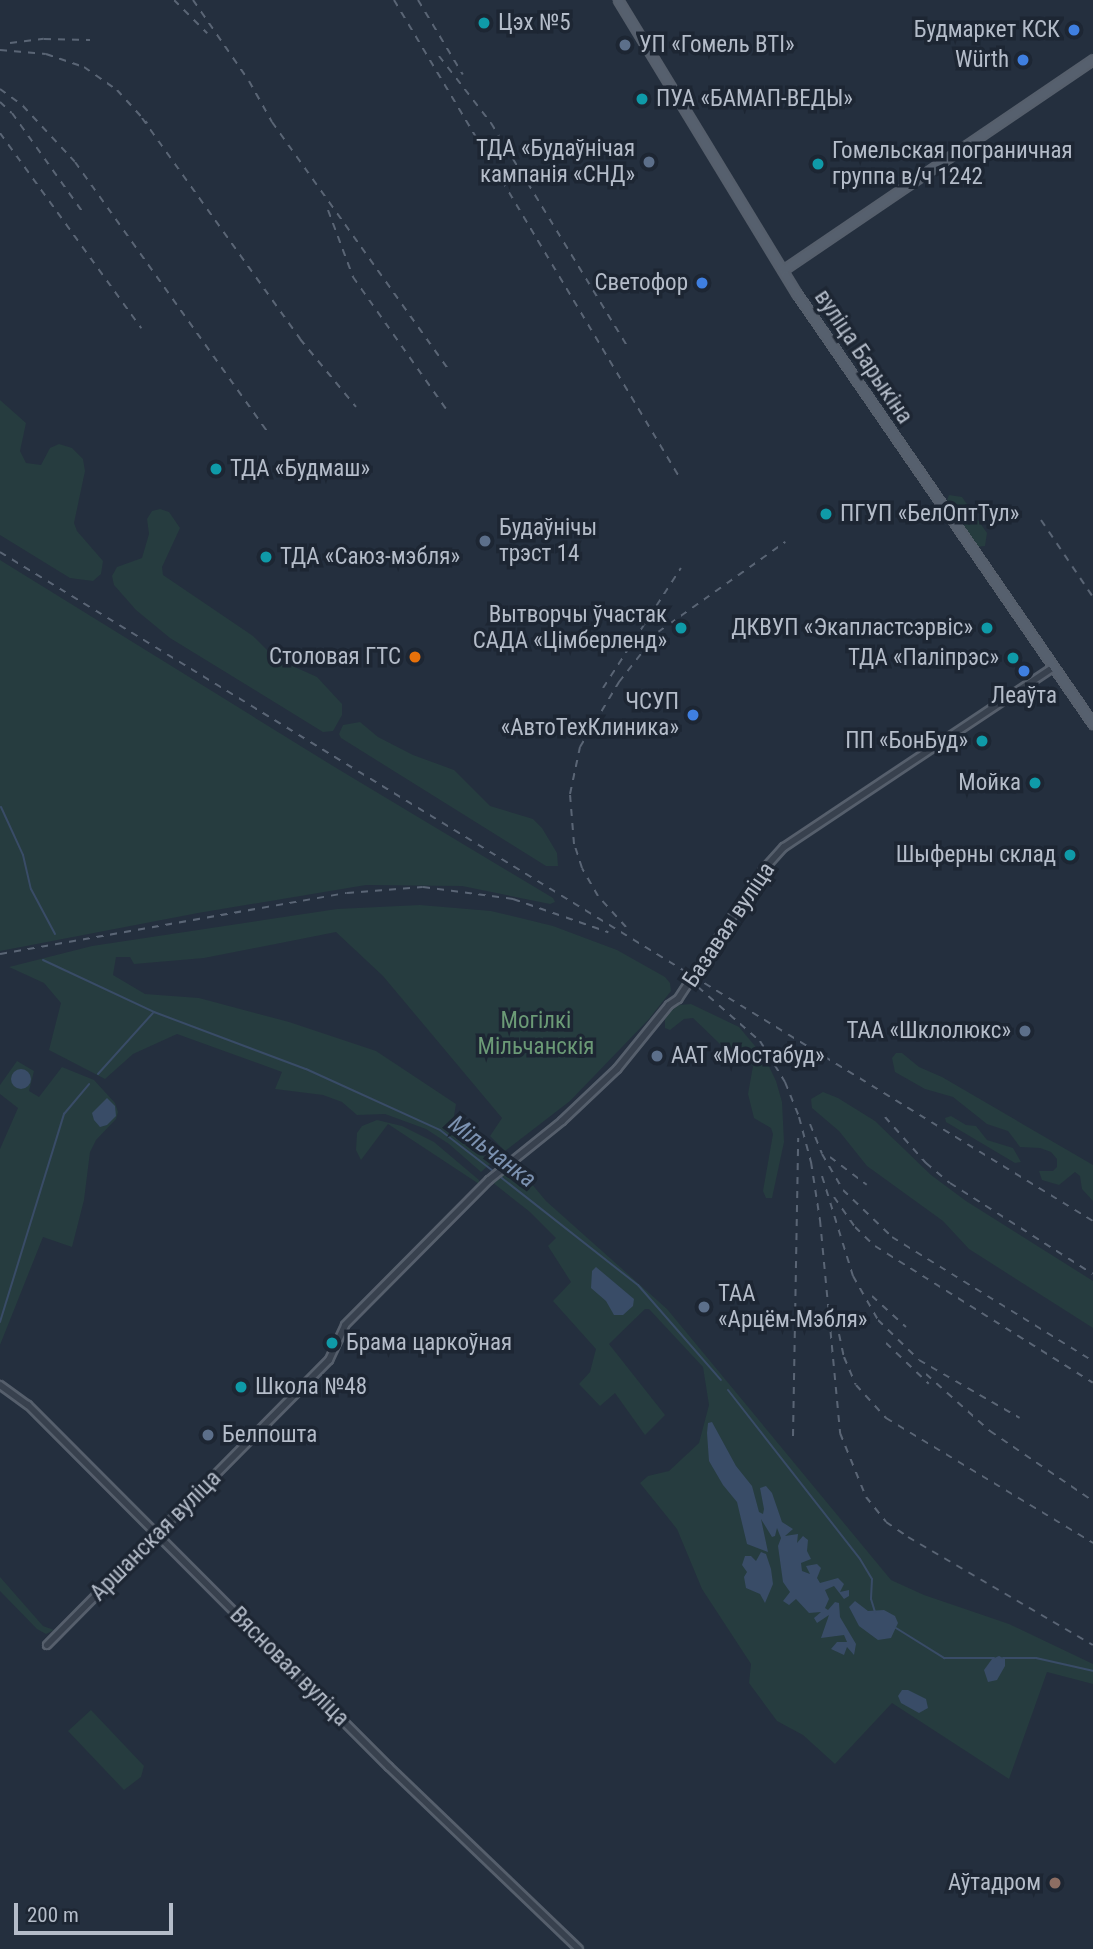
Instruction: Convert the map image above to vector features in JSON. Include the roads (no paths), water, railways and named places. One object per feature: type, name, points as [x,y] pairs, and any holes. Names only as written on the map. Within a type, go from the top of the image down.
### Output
[{"type":"main road","name":"вуліца Барыкіна","points":[[618,0],[783,270],[1093,724]]},
{"type":"main road","points":[[783,270],[1093,59]]},
{"type":"street","name":"Базавая вуліца","points":[[489,1180],[500,1168],[562,1121],[617,1069],[669,1005],[678,999],[762,870],[784,847],[1054,667]]},
{"type":"street","name":"Аршанская вуліца","points":[[47,1645],[329,1360],[345,1325],[489,1180]]},
{"type":"street","name":"Вясновая вуліца","points":[[0,1385],[28,1405],[388,1768],[579,1949]]},
{"type":"water","points":[[21,1069],[28,1072],[31,1079],[28,1086],[21,1089],[14,1086],[11,1079],[14,1072]]},
{"type":"water","points":[[107,1098],[115,1106],[116,1116],[107,1125],[100,1127],[92,1113]]},
{"type":"water","points":[[596,1267],[634,1299],[633,1306],[623,1315],[614,1315],[606,1301],[591,1288],[592,1271]]},
{"type":"water","points":[[712,1422],[736,1466],[752,1486],[759,1512],[763,1514],[764,1509],[760,1488],[766,1486],[772,1493],[782,1522],[793,1529],[785,1536],[798,1534],[797,1543],[803,1536],[808,1540],[807,1551],[811,1559],[801,1563],[802,1571],[810,1574],[806,1566],[817,1564],[821,1568],[817,1578],[820,1583],[838,1578],[844,1584],[840,1592],[849,1590],[849,1596],[844,1599],[834,1586],[825,1590],[829,1599],[825,1608],[828,1610],[835,1602],[839,1603],[840,1617],[856,1644],[854,1655],[847,1647],[844,1655],[831,1649],[837,1642],[847,1642],[844,1635],[821,1638],[829,1615],[817,1623],[814,1618],[821,1612],[809,1613],[796,1599],[789,1605],[783,1601],[790,1592],[783,1582],[778,1546],[781,1538],[777,1528],[775,1536],[772,1537],[761,1519],[768,1552],[747,1544],[737,1502],[709,1461],[707,1433],[708,1423]]},
{"type":"water","points":[[761,1552],[766,1554],[773,1584],[765,1603],[760,1594],[746,1588],[744,1577],[747,1572],[742,1565],[745,1556],[751,1556],[756,1561]]},
{"type":"water","points":[[855,1601],[868,1611],[884,1610],[895,1616],[898,1623],[891,1638],[878,1640],[859,1626],[849,1607]]},
{"type":"water","points":[[999,1656],[1005,1659],[1005,1666],[997,1680],[988,1682],[984,1670],[992,1659]]},
{"type":"water","points":[[902,1690],[908,1690],[926,1699],[928,1708],[919,1713],[901,1703],[898,1696]]},
{"type":"waterway","points":[[1,807],[23,855],[31,889],[55,934]]},
{"type":"waterway","name":"Мільчанка","points":[[43,960],[154,1012],[306,1069],[440,1130],[493,1171]]},
{"type":"waterway","points":[[98,1074],[153,1013]]},
{"type":"waterway","points":[[0,1322],[64,1114],[89,1084]]},
{"type":"waterway","name":"Мільчанка","points":[[498,1175],[638,1285],[721,1380]]},
{"type":"waterway","name":"Мільчанка","points":[[728,1390],[860,1559],[872,1579],[871,1599],[875,1612]]},
{"type":"waterway","name":"Мільчанка","points":[[896,1628],[944,1658],[994,1658]]},
{"type":"waterway","name":"Мільчанка","points":[[1003,1658],[1036,1658],[1093,1671]]},
{"type":"railway","points":[[174,0],[207,33]]},
{"type":"railway","points":[[193,0],[249,81],[272,122],[449,370]]},
{"type":"railway","points":[[394,0],[681,480]]},
{"type":"railway","points":[[418,0],[463,75]]},
{"type":"railway","points":[[10,43],[44,39],[90,40]]},
{"type":"railway","points":[[0,50],[46,54],[84,67],[117,90],[147,123]]},
{"type":"railway","points":[[439,56],[491,123],[627,346]]},
{"type":"railway","points":[[0,89],[23,106],[75,162],[270,435]]},
{"type":"railway","points":[[0,102],[12,113],[82,211]]},
{"type":"railway","points":[[142,118],[300,339],[356,407]]},
{"type":"railway","points":[[0,133],[141,328]]},
{"type":"railway","points":[[328,210],[353,277],[446,409]]},
{"type":"railway","points":[[1041,520],[1093,597]]},
{"type":"railway","points":[[626,927],[598,896],[582,868],[574,844],[570,794],[580,747],[619,682],[658,632],[785,542]]},
{"type":"railway","points":[[0,552],[1093,1221]]},
{"type":"railway","points":[[603,688],[681,568]]},
{"type":"railway","points":[[0,954],[347,893],[423,887],[513,899],[608,932]]},
{"type":"railway","points":[[698,987],[760,1041],[785,1082],[799,1117],[811,1162],[820,1220],[840,1433],[866,1497],[886,1522],[908,1537],[1093,1645]]},
{"type":"railway","points":[[885,1117],[926,1163],[950,1183],[1093,1274]]},
{"type":"railway","points":[[810,1124],[822,1154],[843,1190],[892,1237],[1093,1361]]},
{"type":"railway","points":[[793,1436],[798,1138]]},
{"type":"railway","points":[[830,1157],[867,1185]]},
{"type":"railway","points":[[822,1176],[853,1276],[878,1320],[919,1360],[1020,1418]]},
{"type":"railway","points":[[834,1197],[855,1227],[875,1246],[1093,1383]]},
{"type":"railway","points":[[872,1296],[906,1327]]},
{"type":"railway","points":[[839,1334],[844,1357],[856,1385],[886,1418],[1093,1543]]},
{"type":"railway","points":[[886,1343],[929,1384]]},
{"type":"railway","points":[[926,1374],[990,1431],[1093,1501]]},
{"type":"place","name":"Цэх №5","points":[[484,23]]},
{"type":"place","name":"Будмаркет КСК","points":[[1074,30]]},
{"type":"place","name":"УП «Гомель ВТІ»","points":[[625,45]]},
{"type":"place","name":"Würth","points":[[1023,60]]},
{"type":"place","name":"ПУА «БАМАП-ВЕДЫ»","points":[[642,99]]},
{"type":"place","name":"ТДА «Будаўнічая кампанія «СНД»","points":[[649,162]]},
{"type":"place","name":"Гомельская пограничная группа в/ч 1242","points":[[818,164]]},
{"type":"place","name":"Светофор","points":[[702,283]]},
{"type":"place","name":"ТДА «Будмаш»","points":[[216,469]]},
{"type":"place","name":"ПГУП «БелОптТул»","points":[[826,514]]},
{"type":"place","name":"Будаўнічы трэст 14","points":[[485,541]]},
{"type":"place","name":"ТДА «Саюз-мэбля»","points":[[266,557]]},
{"type":"place","name":"Вытворчы ўчастак САДА «Цімберленд»","points":[[681,628]]},
{"type":"place","name":"ДКВУП «Экапластсэрвіс»","points":[[987,628]]},
{"type":"place","name":"Столовая ГТС","points":[[415,657]]},
{"type":"place","name":"ТДА «Паліпрэс»","points":[[1013,658]]},
{"type":"place","name":"Леаўта","points":[[1024,671]]},
{"type":"place","name":"ЧСУП «АвтоТехКлиника»","points":[[693,715]]},
{"type":"place","name":"ПП «БонБуд»","points":[[982,741]]},
{"type":"place","name":"Мойка","points":[[1035,783]]},
{"type":"place","name":"Шыферны склад","points":[[1070,855]]},
{"type":"place","name":"ТАА «Шклолюкс»","points":[[1025,1031]]},
{"type":"place","name":"ААТ «Мостабуд»","points":[[657,1056]]},
{"type":"place","name":"ТАА «Арцём-Мэбля»","points":[[704,1307]]},
{"type":"place","name":"Брама царкоўная","points":[[332,1343]]},
{"type":"place","name":"Школа №48","points":[[241,1387]]},
{"type":"place","name":"Белпошта","points":[[208,1435]]},
{"type":"place","name":"Аўтадром","points":[[1055,1883]]},
{"type":"park label","name":"Могілкі Мільчанскія","points":[[536,1034]]}]
